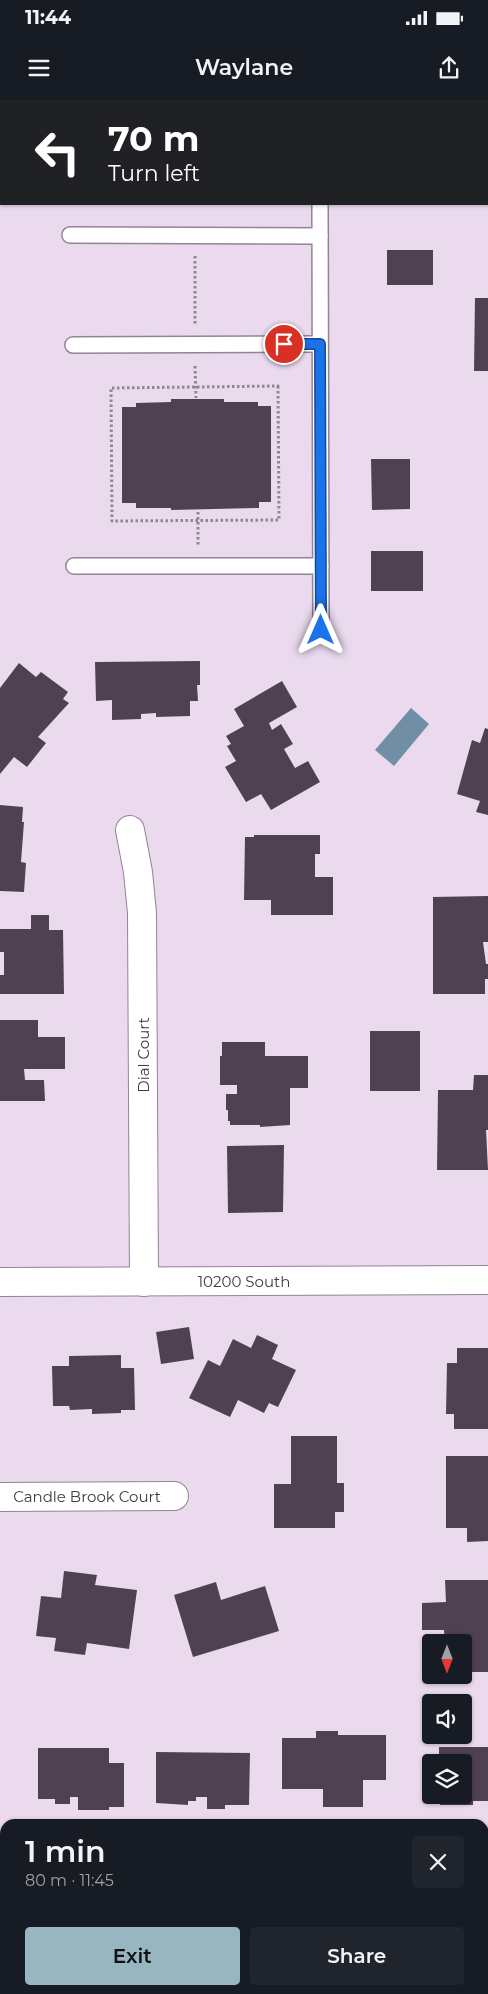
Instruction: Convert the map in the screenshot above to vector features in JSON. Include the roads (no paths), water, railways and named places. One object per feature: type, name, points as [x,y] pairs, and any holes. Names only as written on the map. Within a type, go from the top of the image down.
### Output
[{"type":"street","name":"Dial Court","points":[[130,830],[138,872],[142,913],[144,1282]]},
{"type":"street","name":"10200 South","points":[[0,1282],[488,1280]]},
{"type":"street","name":"Candle Brook Court","points":[[0,1497],[174,1496]]},
{"type":"lane","points":[[320,205],[321,630]]},
{"type":"lane","points":[[70,235],[320,236]]},
{"type":"lane","points":[[73,345],[320,344]]},
{"type":"lane","points":[[74,566],[321,566]]},
{"type":"water","points":[[411,708],[429,724],[394,766],[375,750]]}]
